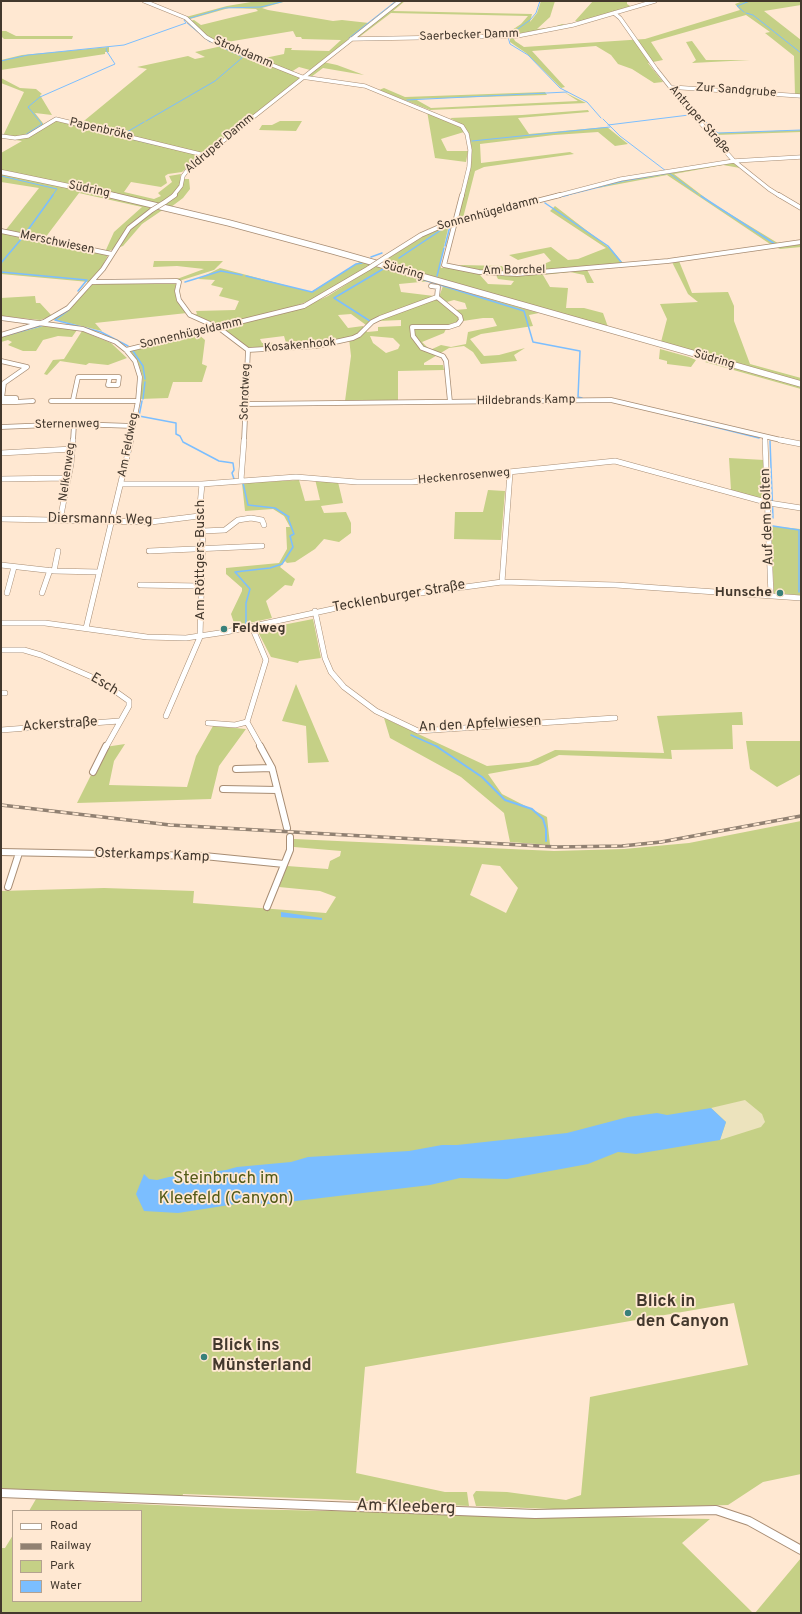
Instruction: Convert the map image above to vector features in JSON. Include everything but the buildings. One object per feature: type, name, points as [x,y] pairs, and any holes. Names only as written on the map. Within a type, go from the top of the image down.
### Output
[{"type":"main road","name":"Südring","points":[[1,172],[127,198],[229,223],[348,255],[801,384]]},
{"type":"street","name":"Strohdamm","points":[[144,1],[187,19],[199,31],[215,42],[302,77]]},
{"type":"street","name":"Aldruper Damm","points":[[1,335],[44,322],[68,308],[92,282],[130,228],[152,210],[177,193],[181,186],[183,176],[189,168],[302,77],[400,1]]},
{"type":"street","name":"Saerbecker Damm","points":[[351,40],[510,36],[567,27],[655,1]]},
{"type":"street","name":"Antruper Straße","points":[[614,13],[620,18],[636,39],[670,88],[734,161],[768,190],[801,208]]},
{"type":"street","name":"Am Borchel","points":[[302,77],[365,86],[462,126],[467,134],[470,150],[469,167],[444,265],[486,273],[517,274],[668,261],[801,242]]},
{"type":"street","name":"Zur Sandgrube","points":[[670,88],[801,96]]},
{"type":"street","name":"Papenbröke","points":[[1,136],[15,138],[28,136],[56,119],[204,155]]},
{"type":"street","name":"Sonnenhügeldamm","points":[[126,350],[279,314],[304,306],[320,298],[433,229],[455,221],[621,179],[734,161],[801,157]]},
{"type":"street","name":"Merschwiesen","points":[[1,232],[112,254]]},
{"type":"street","name":"Schrotweg","points":[[92,282],[177,281],[179,282],[178,291],[182,306],[190,315],[219,328],[248,350],[241,480]]},
{"type":"street","points":[[431,286],[438,287],[437,297],[446,302],[460,316],[461,320],[449,327],[412,327],[413,336],[422,348],[443,356],[446,361],[450,402]]},
{"type":"street","name":"Kosakenhook","points":[[248,350],[317,346],[344,341],[359,335],[372,322],[380,318],[437,297]]},
{"type":"street","name":"Am Feldweg","points":[[1,318],[44,322],[83,328],[116,342],[126,350],[135,361],[140,377],[138,401],[121,484],[86,628]]},
{"type":"street","points":[[1,360],[27,367],[3,382],[4,391],[1,400],[16,402],[33,401]]},
{"type":"street","points":[[73,400],[78,378],[110,378]]},
{"type":"street","name":"Hildebrands Kamp","points":[[246,404],[611,400],[766,438],[801,444]]},
{"type":"street","points":[[51,401],[138,401]]},
{"type":"street","name":"Sternenweg","points":[[1,427],[74,424],[133,426]]},
{"type":"street","name":"Nelkenweg","points":[[60,520],[68,478],[74,424]]},
{"type":"street","name":"Auf dem Bolten","points":[[766,438],[771,596]]},
{"type":"street","points":[[1,453],[72,449]]},
{"type":"street","name":"Heckenrosenweg","points":[[121,484],[202,484],[296,477],[357,482],[412,482],[615,461],[769,503],[801,508]]},
{"type":"street","points":[[502,582],[510,473]]},
{"type":"street","points":[[1,479],[68,478]]},
{"type":"street","name":"Am Röttgers Busch","points":[[200,636],[200,586],[203,549],[203,531],[200,516],[202,484]]},
{"type":"street","name":"Diersmanns Weg","points":[[1,519],[151,522],[200,516]]},
{"type":"street","points":[[203,531],[225,530],[238,520],[251,518],[262,520],[264,525]]},
{"type":"street","points":[[149,551],[262,546]]},
{"type":"street","points":[[42,593],[44,592],[52,571],[58,551]]},
{"type":"street","points":[[1,565],[52,571],[99,572]]},
{"type":"street","points":[[7,593],[14,567]]},
{"type":"street","name":"Tecklenburger Straße","points":[[1,623],[45,623],[147,637],[200,636],[252,627],[315,611],[417,592],[502,582],[574,583],[801,598]]},
{"type":"street","points":[[140,585],[200,586]]},
{"type":"street","name":"An den Apfelwiesen","points":[[315,611],[325,658],[330,672],[344,687],[376,711],[418,731],[615,718]]},
{"type":"street","points":[[252,627],[266,660],[247,722],[272,768],[287,828]]},
{"type":"street","points":[[166,716],[200,636]]},
{"type":"street","name":"Esch","points":[[1,650],[24,650],[41,655],[101,681],[129,701],[129,706],[119,721],[93,772]]},
{"type":"street","name":"Ackerstraße","points":[[1,730],[119,721]]},
{"type":"street","points":[[208,723],[235,725],[247,722]]},
{"type":"street","points":[[236,769],[272,768]]},
{"type":"street","points":[[223,789],[277,790]]},
{"type":"street","points":[[266,907],[290,850],[290,837]]},
{"type":"street","name":"Osterkamps Kamp","points":[[1,852],[204,856],[284,864]]},
{"type":"street","points":[[8,887],[19,852]]},
{"type":"street","name":"Am Kleeberg","points":[[1,1493],[535,1514],[716,1510],[749,1521],[801,1550]]},
{"type":"green space","points":[[257,1],[287,1],[262,8],[268,10],[333,21],[342,20],[369,23],[310,70],[299,67],[291,72],[260,59],[284,54],[285,48],[292,48],[291,50],[329,51],[341,40],[302,39],[301,37],[296,37],[293,31],[221,43],[207,36],[190,21],[194,20],[201,25],[258,11],[256,9],[229,8],[190,19],[186,17],[227,6]]},
{"type":"green space","points":[[402,1],[405,1],[393,11],[532,14],[530,22],[537,13],[541,1],[555,1],[550,17],[537,29],[554,27],[562,24],[567,26],[503,36],[521,24],[528,16],[391,13],[358,38],[356,37]]},
{"type":"green space","points":[[593,1],[627,1],[627,4],[632,7],[583,22],[575,21]]},
{"type":"green space","points":[[743,1],[801,1],[801,5],[764,11],[801,40],[801,95],[795,95],[794,56],[765,33],[770,32],[746,15],[651,42],[663,60],[648,63],[663,82],[654,83],[632,69],[618,64],[611,55],[596,46],[532,51],[565,87],[561,88],[526,53],[510,42],[510,37],[513,37],[515,41],[524,47],[645,39],[740,10],[735,4]]},
{"type":"green space","points":[[1,31],[6,31],[16,36],[73,36],[72,39],[4,39],[1,36]]},
{"type":"green space","points":[[692,41],[706,60],[750,60],[692,63],[696,60],[686,42]]},
{"type":"green space","points":[[222,46],[301,77],[205,157],[200,156],[182,172],[168,174],[165,176],[167,183],[161,187],[131,182],[124,192],[154,199],[161,196],[158,193],[172,182],[169,176],[181,174],[180,179],[189,179],[190,189],[183,198],[171,207],[1,170],[1,153],[22,141],[2,138],[24,92],[1,83],[1,78],[20,88],[36,89],[42,94],[40,95],[52,115],[35,113],[46,127],[56,120],[79,125],[147,69],[137,67],[188,56],[195,59],[205,57],[195,52]]},
{"type":"green space","points":[[109,47],[109,52],[105,52],[105,54],[1,70],[1,60],[22,55]]},
{"type":"green space","points":[[323,62],[337,65],[364,75],[323,68],[311,77],[305,77]]},
{"type":"green space","points":[[384,88],[405,97],[545,92],[547,95],[415,99],[431,108],[578,101],[564,92],[586,103],[430,110],[379,90]]},
{"type":"green space","points":[[588,110],[589,112],[518,118],[529,134],[607,127],[628,144],[615,146],[598,132],[554,135],[480,144],[481,163],[570,152],[574,154],[484,167],[475,171],[463,218],[458,216],[471,167],[472,150],[469,134],[461,124],[450,118]]},
{"type":"green space","points":[[427,111],[460,126],[464,132],[441,139],[447,151],[468,151],[466,162],[435,158]]},
{"type":"green space","points":[[280,121],[302,121],[296,131],[259,130],[262,125],[272,125]]},
{"type":"green space","points":[[801,130],[801,132],[715,135],[714,133]]},
{"type":"green space","points":[[732,162],[740,168],[723,165],[674,174],[712,203],[781,245],[801,243],[801,247],[780,249],[773,246],[667,175],[598,188],[589,188],[622,180]]},
{"type":"green space","points":[[1,174],[44,182],[164,209],[142,224],[123,246],[105,252],[114,232],[142,207],[79,193],[45,238],[5,231],[39,188],[1,182]]},
{"type":"green space","points":[[555,206],[612,250],[623,263],[585,266],[594,283],[587,283],[584,275],[570,272],[543,275],[550,287],[568,288],[566,308],[584,308],[603,313],[608,327],[382,262],[424,236],[449,225],[440,263],[441,268],[462,265],[502,266],[506,272],[524,272],[551,261],[544,253],[518,260],[509,255],[551,247],[568,260],[578,259],[606,248],[550,211]],"holes":[[[480,275],[496,275],[498,279],[514,281],[511,285],[488,284]]]},
{"type":"green space","points":[[1,232],[108,255],[101,269],[89,282],[1,274]]},
{"type":"green space","points":[[154,261],[223,261],[214,270],[179,281],[177,279],[204,269],[177,266],[153,267]]},
{"type":"green space","points":[[361,261],[372,264],[309,301],[292,307],[219,326],[194,315],[197,314],[196,311],[235,310],[239,301],[219,296],[223,288],[211,285],[215,280],[198,279],[220,268],[311,292]]},
{"type":"green space","points":[[679,261],[692,293],[728,292],[734,306],[734,321],[750,364],[801,378],[801,382],[661,342],[667,319],[660,304],[698,302],[688,294],[672,262]]},
{"type":"green space","points":[[377,265],[431,281],[399,284],[401,292],[434,296],[386,314],[366,325],[351,314],[338,315],[348,328],[363,326],[367,332],[378,331],[378,327],[401,326],[401,320],[378,321],[437,299],[460,318],[463,317],[455,310],[467,309],[465,303],[454,300],[447,302],[439,297],[443,286],[539,313],[529,315],[533,326],[481,334],[470,339],[484,356],[499,355],[525,348],[514,355],[517,361],[481,364],[473,352],[464,346],[449,348],[424,363],[424,365],[443,365],[444,370],[398,371],[398,401],[345,401],[351,356],[349,338],[329,343],[287,346],[284,336],[260,339],[262,343],[272,342],[273,347],[250,349],[222,328],[278,315],[328,296]],"holes":[[[493,318],[497,326],[468,332],[466,344],[451,347],[441,345],[430,350],[422,342],[444,333],[448,325],[456,322]],[[370,336],[393,338],[400,345],[398,349],[386,353],[373,343]]]},
{"type":"green space","points":[[102,283],[176,283],[175,291],[180,305],[187,313],[95,323],[102,331],[52,319],[70,308],[92,285]]},
{"type":"green space","points":[[35,296],[36,303],[40,303],[52,316],[40,320],[1,316],[1,298]]},
{"type":"green space","points":[[47,325],[77,330],[72,337],[58,336],[43,340],[36,351],[23,351],[8,345],[12,342],[8,340],[1,342],[1,337]]},
{"type":"green space","points":[[82,331],[111,343],[127,358],[108,365],[89,363],[86,365],[60,361],[47,375],[44,374],[53,360],[64,359]]},
{"type":"green space","points":[[198,334],[205,340],[202,364],[207,366],[202,382],[173,382],[168,398],[140,399],[143,377],[138,362],[130,350]]},
{"type":"green space","points":[[660,349],[696,360],[691,367],[667,364],[667,361],[659,359]]},
{"type":"green space","points":[[706,359],[801,386],[801,389],[705,362]]},
{"type":"green space","points":[[729,458],[764,460],[766,501],[731,490]]},
{"type":"green space","points":[[315,479],[338,482],[343,503],[321,506],[324,513],[346,512],[351,523],[351,533],[339,542],[324,539],[315,549],[295,562],[287,563],[285,561],[280,567],[295,579],[292,586],[285,585],[266,601],[272,618],[235,626],[231,614],[242,588],[226,574],[226,568],[279,563],[287,549],[286,527],[290,527],[284,516],[273,509],[245,511],[242,483],[299,480],[305,501],[320,500]]},
{"type":"green space","points":[[488,490],[505,491],[501,540],[454,539],[455,512],[483,512]]},
{"type":"green space","points":[[771,526],[800,529],[800,595],[774,594]]},
{"type":"green space","points":[[313,619],[321,658],[299,661],[298,663],[271,657],[257,630]]},
{"type":"green space","points":[[296,684],[329,762],[308,763],[306,726],[282,721]]},
{"type":"green space","points":[[742,712],[743,725],[732,725],[733,749],[671,750],[672,759],[559,755],[538,765],[488,774],[502,794],[547,817],[550,845],[510,842],[504,813],[461,777],[390,738],[384,718],[487,766],[529,762],[555,750],[664,753],[657,716]]},
{"type":"green space","points":[[213,726],[246,729],[219,766],[211,799],[77,803],[105,747],[125,744],[114,761],[109,785],[187,787],[196,756]]},
{"type":"green space","points":[[746,741],[801,741],[801,774],[777,787],[750,769]]},
{"type":"green space","name":"Steinbruch im Kleefeld (Canyon)","points":[[801,821],[801,1474],[763,1482],[728,1505],[579,1510],[476,1506],[473,1495],[476,1491],[507,1492],[566,1500],[581,1495],[590,1397],[748,1365],[734,1303],[365,1367],[356,1473],[445,1492],[467,1492],[469,1506],[183,1494],[182,1498],[1,1489],[1,891],[104,888],[194,891],[193,903],[326,913],[336,897],[320,891],[279,887],[287,866],[328,869],[330,861],[340,856],[341,851],[294,847],[294,839],[554,851],[624,849],[689,843]],"holes":[[[482,864],[500,866],[518,888],[506,913],[470,895]]]},
{"type":"green space","points":[[36,1499],[238,1509],[710,1519],[682,1543],[753,1613],[1,1613],[1,1548],[5,1548],[12,1537],[12,1602],[142,1602],[142,1510],[30,1510]]},
{"type":"green space","points":[[801,1558],[801,1613],[755,1613]]},
{"type":"sand","points":[[745,1100],[762,1114],[765,1122],[761,1127],[720,1140],[726,1122],[711,1108]]},
{"type":"water","points":[[281,912],[322,918],[322,920],[281,917]]},
{"type":"water","points":[[711,1108],[726,1122],[720,1140],[636,1154],[618,1152],[588,1164],[507,1179],[460,1178],[430,1185],[271,1204],[242,1203],[178,1213],[144,1211],[136,1194],[144,1174],[149,1179],[157,1180],[237,1167],[291,1162],[308,1157],[409,1151],[442,1145],[457,1145],[567,1133],[628,1117],[657,1113],[667,1115]]},
{"type":"waterway","points":[[1,61],[28,55],[124,45],[186,23],[184,20],[224,8],[261,7],[285,1]]},
{"type":"waterway","points":[[349,38],[396,1]]},
{"type":"waterway","points":[[508,36],[530,20],[536,13],[540,1]]},
{"type":"waterway","points":[[744,12],[737,6],[750,1]]},
{"type":"waterway","points":[[746,13],[753,15],[801,53]]},
{"type":"waterway","points":[[187,23],[210,42]]},
{"type":"waterway","points":[[508,37],[510,44],[528,55],[560,88],[587,102],[601,118]]},
{"type":"waterway","points":[[146,121],[215,81],[243,57],[219,46]]},
{"type":"waterway","points":[[25,135],[42,124],[28,107],[40,97],[115,64],[106,50],[107,48]]},
{"type":"waterway","points":[[407,100],[567,92]]},
{"type":"waterway","points":[[609,125],[697,114],[718,133],[801,130]]},
{"type":"waterway","points":[[603,119],[609,125]]},
{"type":"waterway","points":[[144,122],[120,136],[156,145]]},
{"type":"waterway","points":[[609,125],[620,136],[666,171]]},
{"type":"waterway","points":[[472,141],[610,127]]},
{"type":"waterway","points":[[568,195],[624,181],[669,173]]},
{"type":"waterway","points":[[669,173],[698,194]]},
{"type":"waterway","points":[[1,176],[57,189],[52,196]]},
{"type":"waterway","points":[[25,234],[53,195]]},
{"type":"waterway","points":[[559,197],[568,195]]},
{"type":"waterway","points":[[564,196],[568,195]]},
{"type":"waterway","points":[[701,196],[775,244]]},
{"type":"waterway","points":[[545,203],[608,246],[621,262]]},
{"type":"waterway","points":[[399,258],[447,226]]},
{"type":"waterway","points":[[445,246],[450,226]]},
{"type":"waterway","points":[[1,263],[23,237]]},
{"type":"waterway","points":[[437,276],[444,248]]},
{"type":"waterway","points":[[371,257],[382,253]]},
{"type":"waterway","points":[[246,276],[312,292],[356,264],[362,263]]},
{"type":"waterway","points":[[370,321],[334,298],[383,269],[387,269]]},
{"type":"waterway","points":[[185,282],[221,271],[242,275]]},
{"type":"waterway","points":[[1,272],[87,280],[78,291]]},
{"type":"waterway","points":[[424,280],[524,311],[533,342],[580,351],[578,397],[582,398]]},
{"type":"waterway","points":[[69,310],[55,320],[101,332],[128,346]]},
{"type":"waterway","points":[[4,336],[44,325]]},
{"type":"waterway","points":[[133,351],[143,366],[145,379]]},
{"type":"waterway","points":[[143,399],[145,382]]},
{"type":"waterway","points":[[142,401],[139,416],[176,423],[176,434],[180,436],[183,442],[219,461],[233,463],[234,470],[232,473],[234,479]]},
{"type":"waterway","points":[[671,416],[759,438]]},
{"type":"waterway","points":[[770,441],[773,518]]},
{"type":"waterway","points":[[243,483],[248,505],[275,508],[289,517]]},
{"type":"waterway","points":[[246,624],[246,603],[250,589],[235,572],[270,568],[282,564],[293,547],[290,536],[294,534],[288,518]]},
{"type":"waterway","points":[[773,526],[799,530],[799,592]]},
{"type":"waterway","points":[[411,735],[436,746]]},
{"type":"waterway","points":[[436,746],[482,777],[505,800],[532,809],[543,819],[546,829],[546,841]]},
{"type":"railway","points":[[1,805],[170,825],[557,847],[622,846],[661,842],[801,816]]},
{"type":"place","name":"Hunsche","points":[[780,593]]},
{"type":"place","name":"Feldweg","points":[[224,629]]},
{"type":"place","name":"Blick in den Canyon","points":[[628,1313]]},
{"type":"place","name":"Blick ins Münsterland","points":[[204,1357]]}]
